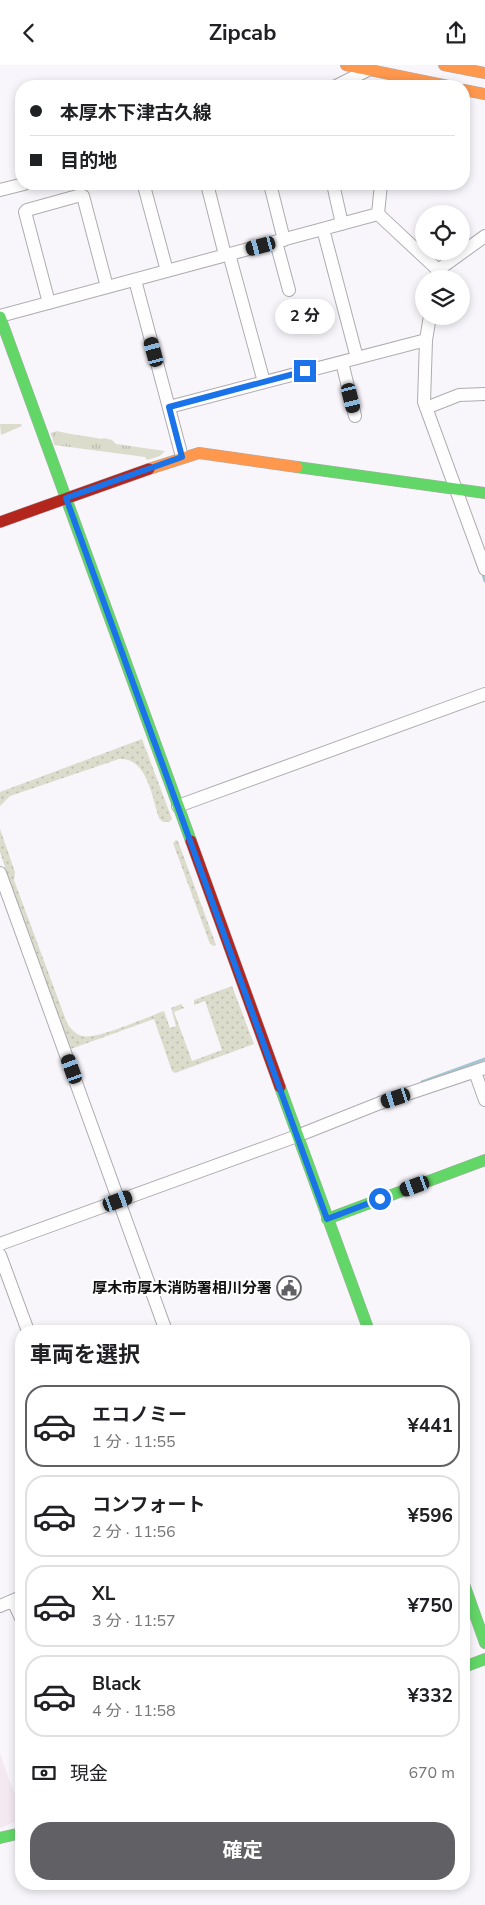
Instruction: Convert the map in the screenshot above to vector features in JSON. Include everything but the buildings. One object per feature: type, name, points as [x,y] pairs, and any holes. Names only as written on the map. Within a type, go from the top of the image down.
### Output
[{"type":"main road","points":[[346,65],[368,70],[394,80]]},
{"type":"main road","points":[[444,65],[485,73]]},
{"type":"main road","points":[[470,90],[485,94]]},
{"type":"main road","points":[[0,317],[367,1325]]},
{"type":"main road","points":[[0,522],[182,457],[199,453],[485,493]]},
{"type":"main road","points":[[327,1219],[485,1160]]},
{"type":"main road","points":[[470,1601],[485,1643]]},
{"type":"main road","points":[[470,1665],[485,1659]]},
{"type":"main road","points":[[0,1838],[15,1834]]},
{"type":"street","points":[[348,80],[368,70]]},
{"type":"street","points":[[0,190],[15,186]]},
{"type":"street","points":[[145,190],[167,271]]},
{"type":"street","points":[[209,190],[264,382]]},
{"type":"street","points":[[271,190],[289,290]]},
{"type":"street","points":[[334,190],[342,224]]},
{"type":"street","points":[[378,214],[380,190]]},
{"type":"street","points":[[49,303],[26,210],[83,196],[107,287]]},
{"type":"street","points":[[0,317],[378,214]]},
{"type":"street","points":[[378,214],[433,270]]},
{"type":"street","points":[[323,229],[357,358]]},
{"type":"street","points":[[442,270],[485,236]]},
{"type":"street","points":[[135,280],[182,457]]},
{"type":"street","points":[[428,325],[426,339],[424,402],[485,569]]},
{"type":"street","points":[[169,407],[426,339]]},
{"type":"street","points":[[342,362],[355,416]]},
{"type":"street","points":[[426,408],[459,395],[485,394]]},
{"type":"street","points":[[178,806],[485,694]]},
{"type":"street","points":[[0,873],[164,1325]]},
{"type":"street","points":[[0,1244],[117,1197],[297,1136],[380,1103],[480,1070],[485,1100]]},
{"type":"street","points":[[0,1255],[26,1325]]},
{"type":"street","points":[[0,1606],[15,1600]]},
{"type":"shaded area","points":[[0,1754],[15,1795],[15,1822],[0,1828]]},
{"type":"green space","points":[[0,424],[21,424],[22,426],[1,435]]},
{"type":"green space","points":[[57,431],[104,438],[112,440],[116,444],[165,451],[160,456],[147,460],[145,457],[54,445],[51,433]]},
{"type":"green space","points":[[142,739],[172,819],[169,822],[163,822],[159,818],[151,790],[142,771],[136,764],[128,760],[119,759],[10,796],[0,806],[0,792]]},
{"type":"green space","points":[[0,829],[15,872],[14,880],[67,1023],[75,1033],[82,1036],[99,1035],[164,1011],[170,1028],[176,1026],[171,1008],[181,1004],[184,1008],[174,1012],[192,1061],[222,1050],[205,1001],[194,1005],[194,1000],[232,986],[254,1044],[175,1073],[172,1071],[154,1019],[68,1050],[3,868],[5,867],[0,852]]},
{"type":"green space","points":[[176,840],[178,841],[216,945],[214,946],[210,944],[173,843]]},
{"type":"waterway","points":[[482,571],[485,581]]},
{"type":"waterway","points":[[422,1082],[485,1059]]},
{"type":"traffic: fast","points":[[0,317],[191,841]]},
{"type":"traffic: fast","points":[[297,467],[485,493]]},
{"type":"traffic: fast","points":[[280,1087],[367,1325]]},
{"type":"traffic: fast","points":[[327,1219],[485,1160]]},
{"type":"traffic: fast","points":[[470,1601],[485,1643]]},
{"type":"traffic: fast","points":[[470,1665],[485,1659]]},
{"type":"traffic: fast","points":[[0,1838],[15,1834]]},
{"type":"traffic: slow","points":[[346,65],[419,80]]},
{"type":"traffic: slow","points":[[444,65],[485,73]]},
{"type":"traffic: slow","points":[[470,91],[485,94]]},
{"type":"traffic: slow","points":[[149,469],[199,453],[297,467]]},
{"type":"traffic: jam","points":[[0,522],[149,469]]},
{"type":"traffic: jam","points":[[191,841],[280,1087]]},
{"type":"place","name":"厚木市厚木消防署相川分署","points":[[289,1288]]},
{"type":"route","points":[[305,371],[169,407],[182,457],[66,498],[327,1219],[380,1199]]}]
